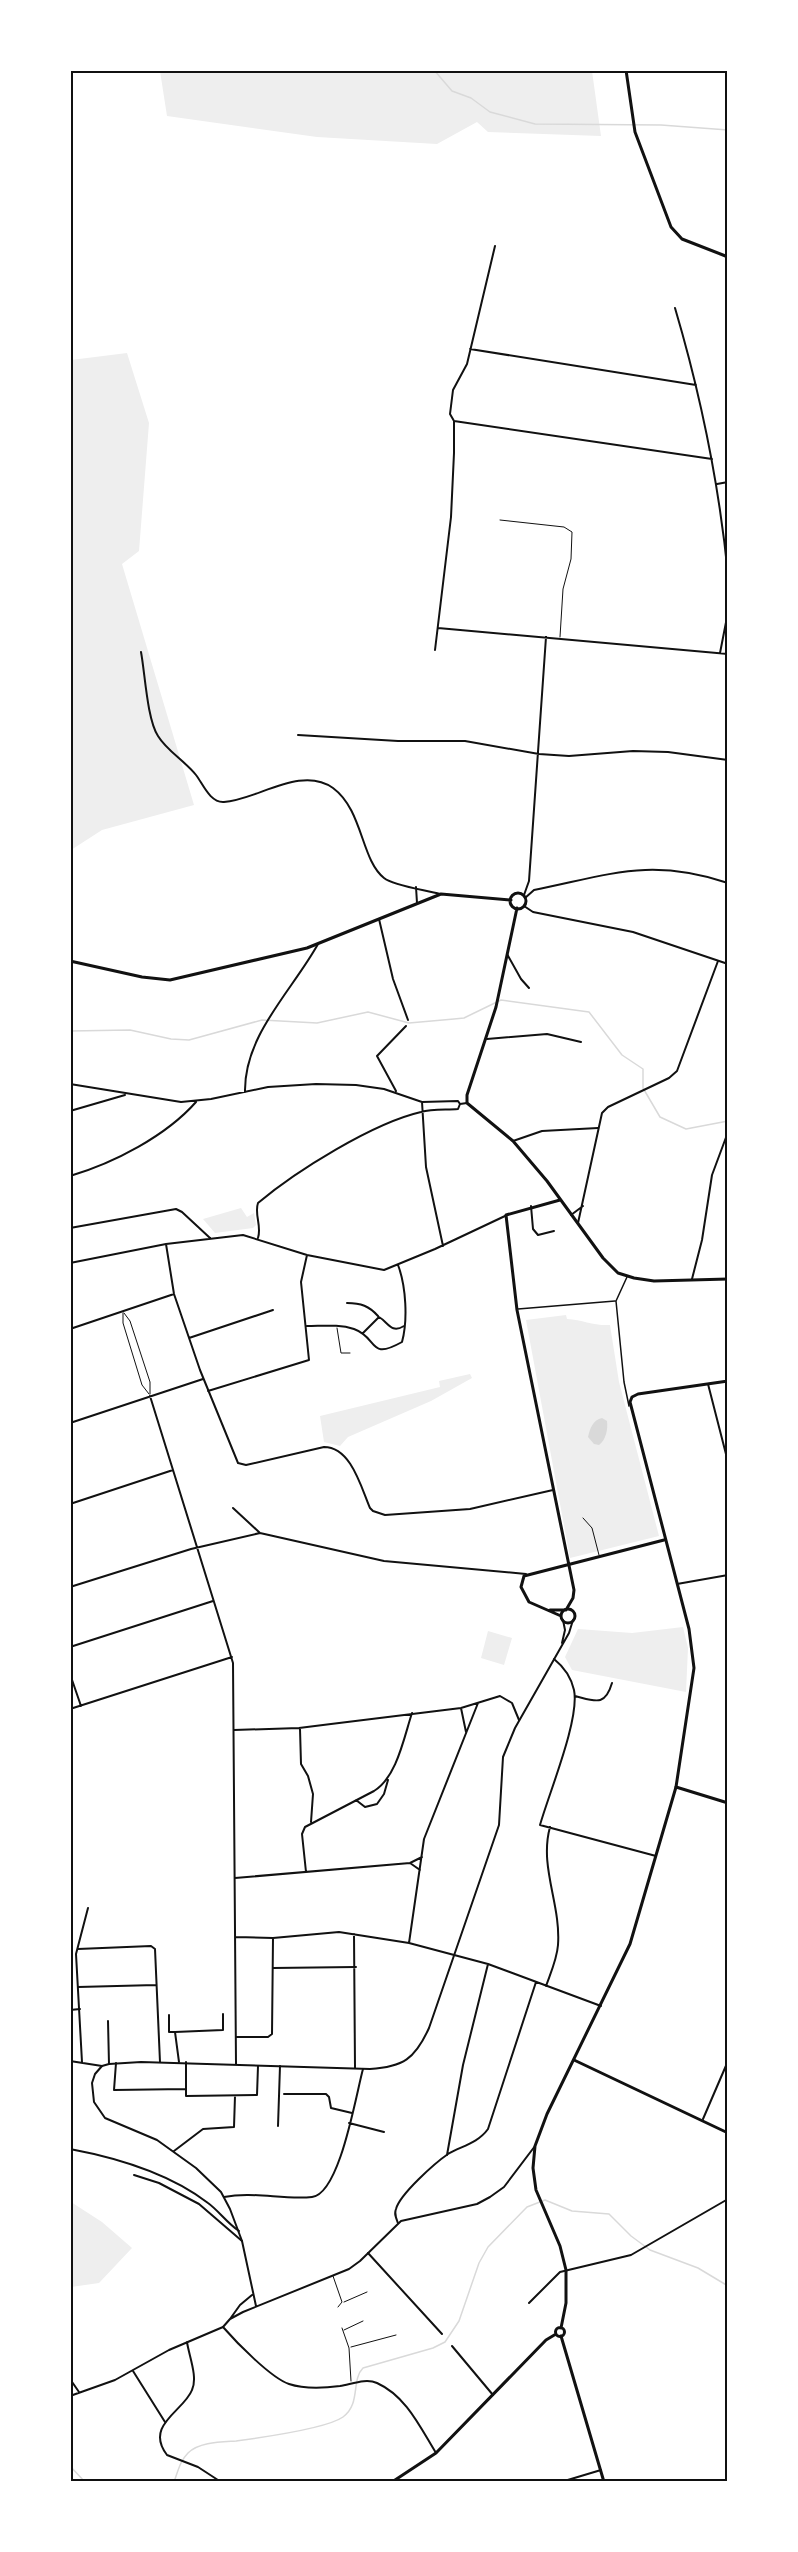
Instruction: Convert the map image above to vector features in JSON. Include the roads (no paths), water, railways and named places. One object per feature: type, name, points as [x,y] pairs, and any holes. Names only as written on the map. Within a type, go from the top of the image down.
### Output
[{"type":"main road","points":[[627,70],[632,122],[673,231],[682,239],[728,257]]},
{"type":"main road","points":[[511,900],[517,893],[524,896],[524,906],[517,908]]},
{"type":"main road","points":[[70,961],[142,977],[170,980],[296,952],[441,894],[511,900]]},
{"type":"main road","points":[[511,900],[517,908]]},
{"type":"main road","points":[[517,908],[496,1007],[467,1095],[467,1103],[513,1141],[606,1262],[618,1273],[654,1281],[728,1279]]},
{"type":"main road","points":[[560,1200],[531,1206],[506,1215],[517,1310],[574,1594],[562,1618]]},
{"type":"main road","points":[[604,2481],[561,2336],[564,2332],[561,2328],[566,2303],[566,2270],[557,2237],[538,2198],[533,2176],[535,2146],[626,1954],[676,1787],[694,1659],[689,1629],[629,1406],[632,1397],[638,1394],[728,1381]]},
{"type":"main road","points":[[543,1608],[574,1612],[573,1620],[568,1623],[529,1602],[523,1593],[521,1581],[526,1574],[664,1539]]},
{"type":"main road","points":[[676,1787],[728,1803]]},
{"type":"main road","points":[[574,2060],[703,2119],[728,2133]]},
{"type":"main road","points":[[392,2481],[436,2453],[494,2396],[546,2340],[556,2334],[557,2329],[561,2328]]},
{"type":"main road","points":[[556,2334],[561,2336]]},
{"type":"street","points":[[435,650],[451,517],[454,421],[450,414],[453,390],[467,364],[495,246]]},
{"type":"street","points":[[675,308],[697,385],[713,459],[728,575]]},
{"type":"street","points":[[470,349],[697,385]]},
{"type":"street","points":[[454,421],[713,459]]},
{"type":"street","points":[[717,484],[728,482]]},
{"type":"street","points":[[720,653],[728,612]]},
{"type":"street","points":[[438,628],[728,654]]},
{"type":"street","points":[[524,896],[529,881],[546,637]]},
{"type":"street","points":[[141,652],[152,718],[158,736],[195,773],[213,798],[225,802],[287,783],[324,782],[335,789],[351,809],[377,871],[385,879],[441,894]]},
{"type":"street","points":[[298,735],[398,741],[465,741],[539,754],[569,756],[633,750],[728,760]]},
{"type":"street","points":[[524,896],[534,890],[625,870],[675,870],[728,883]]},
{"type":"street","points":[[416,887],[417,903]]},
{"type":"street","points":[[524,906],[533,912],[650,937],[728,964]]},
{"type":"street","points":[[379,918],[393,979],[408,1020]]},
{"type":"street","points":[[245,1092],[247,1061],[269,1015],[298,977],[318,944]]},
{"type":"street","points":[[507,954],[521,979],[529,988]]},
{"type":"street","points":[[578,1224],[598,1128],[606,1109],[677,1071],[718,961]]},
{"type":"street","points":[[396,1093],[377,1056],[406,1026]]},
{"type":"street","points":[[487,1039],[547,1034],[582,1042]]},
{"type":"street","points":[[70,1084],[126,1095],[196,1102],[291,1085],[342,1084],[384,1089],[422,1102],[467,1103]]},
{"type":"street","points":[[70,1111],[126,1095]]},
{"type":"street","points":[[70,1176],[93,1168],[163,1132],[196,1102]]},
{"type":"street","points":[[422,1102],[426,1167],[443,1246]]},
{"type":"street","points":[[258,1239],[261,1231],[256,1206],[265,1197],[332,1152],[396,1120],[422,1112],[458,1109],[460,1104]]},
{"type":"street","points":[[513,1141],[542,1131],[598,1128]]},
{"type":"street","points":[[692,1280],[702,1240],[712,1175],[728,1132]]},
{"type":"street","points":[[531,1206],[533,1229],[538,1235],[554,1231]]},
{"type":"street","points":[[571,1215],[582,1206]]},
{"type":"street","points":[[70,1228],[176,1209],[210,1238]]},
{"type":"street","points":[[70,1263],[166,1244],[237,1235],[258,1239],[307,1255],[381,1269],[398,1265],[443,1246],[506,1215]]},
{"type":"street","points":[[166,1244],[174,1294],[203,1379],[238,1463],[246,1465],[332,1448],[340,1451],[347,1458],[370,1508],[385,1515],[452,1512],[489,1506],[553,1490]]},
{"type":"street","points":[[208,1391],[304,1362],[310,1358],[301,1282],[307,1255]]},
{"type":"street","points":[[307,1326],[336,1326],[363,1333],[376,1348],[390,1348],[402,1342],[405,1325],[402,1276],[398,1265]]},
{"type":"street","points":[[627,1276],[616,1301],[624,1382],[629,1406]]},
{"type":"street","points":[[70,1329],[174,1294]]},
{"type":"street","points":[[517,1310],[616,1301]]},
{"type":"street","points":[[347,1303],[359,1302],[373,1310],[390,1328],[397,1329],[405,1325]]},
{"type":"street","points":[[189,1338],[273,1310]]},
{"type":"street","points":[[363,1333],[379,1317]]},
{"type":"street","points":[[70,1423],[203,1379]]},
{"type":"street","points":[[708,1384],[728,1462]]},
{"type":"street","points":[[150,1396],[232,1657],[236,1878],[236,2064]]},
{"type":"street","points":[[70,1504],[173,1470]]},
{"type":"street","points":[[233,1508],[260,1533]]},
{"type":"street","points":[[70,1587],[197,1548],[260,1533],[384,1561],[526,1574]]},
{"type":"street","points":[[677,1584],[728,1575]]},
{"type":"street","points":[[70,1647],[214,1601]]},
{"type":"street","points":[[561,1646],[565,1630],[562,1618]]},
{"type":"street","points":[[70,2061],[102,2066],[116,2063],[186,2062],[363,2069],[394,2066],[405,2062],[416,2052],[429,2028],[499,1825],[502,1762],[519,1720],[554,1659],[573,1620]]},
{"type":"street","points":[[70,1709],[232,1657]]},
{"type":"street","points":[[554,1659],[568,1674],[575,1696],[567,1741],[540,1825],[656,1856]]},
{"type":"street","points":[[70,1674],[81,1706]]},
{"type":"street","points":[[575,1696],[597,1702],[609,1694],[612,1683]]},
{"type":"street","points":[[234,1730],[299,1728],[461,1708],[495,1697],[505,1697],[513,1703],[519,1720]]},
{"type":"street","points":[[409,1943],[424,1839],[479,1702]]},
{"type":"street","points":[[461,1708],[466,1732]]},
{"type":"street","points":[[356,1800],[365,1807],[377,1804],[384,1794],[412,1713]]},
{"type":"street","points":[[299,1728],[301,1764],[308,1776],[313,1794],[311,1822]]},
{"type":"street","points":[[306,1872],[302,1834],[304,1827],[379,1788],[389,1775]]},
{"type":"street","points":[[546,1986],[558,1944],[557,1921],[545,1852],[550,1827]]},
{"type":"street","points":[[236,1878],[410,1863],[422,1857]]},
{"type":"street","points":[[410,1863],[421,1870]]},
{"type":"street","points":[[82,2062],[76,1954],[88,1908]]},
{"type":"street","points":[[236,1937],[273,1938],[324,1932],[354,1934],[409,1943],[488,1964],[601,2006]]},
{"type":"street","points":[[354,1934],[355,2068]]},
{"type":"street","points":[[237,2037],[268,2037],[272,2034],[273,1938]]},
{"type":"street","points":[[78,1949],[153,1947],[160,2062]]},
{"type":"street","points":[[70,1956],[76,1954]]},
{"type":"street","points":[[447,2155],[463,2065],[488,1964]]},
{"type":"street","points":[[273,1968],[356,1966]]},
{"type":"street","points":[[398,2223],[395,2214],[396,2207],[420,2180],[447,2155],[480,2138],[488,2129],[536,1982]]},
{"type":"street","points":[[78,1986],[157,1985]]},
{"type":"street","points":[[70,2010],[80,2009]]},
{"type":"street","points":[[169,2015],[170,2032],[175,2032],[223,2031],[223,2014]]},
{"type":"street","points":[[108,2021],[109,2064]]},
{"type":"street","points":[[175,2032],[179,2062]]},
{"type":"street","points":[[703,2119],[728,2061]]},
{"type":"street","points":[[186,2062],[186,2096],[257,2095],[258,2066]]},
{"type":"street","points":[[116,2063],[114,2090],[186,2089]]},
{"type":"street","points":[[102,2066],[93,2080],[92,2091],[94,2102],[101,2115],[116,2124],[150,2136],[174,2151],[205,2176],[224,2197],[242,2241],[256,2306]]},
{"type":"street","points":[[278,2126],[280,2066]]},
{"type":"street","points":[[224,2197],[239,2195],[310,2197],[321,2194],[333,2178],[363,2069]]},
{"type":"street","points":[[284,2094],[326,2094],[329,2097],[331,2108],[352,2113]]},
{"type":"street","points":[[174,2151],[203,2129],[234,2127],[235,2096]]},
{"type":"street","points":[[349,2123],[384,2132]]},
{"type":"street","points":[[230,2319],[297,2288],[333,2276],[355,2265],[398,2223],[477,2204],[490,2198],[509,2182],[535,2146]]},
{"type":"street","points":[[70,2149],[143,2168],[165,2177],[208,2202],[239,2231]]},
{"type":"street","points":[[134,2175],[159,2183],[199,2204],[242,2241]]},
{"type":"street","points":[[529,2303],[556,2275],[566,2270],[623,2258],[637,2252],[728,2199]]},
{"type":"street","points":[[368,2253],[442,2334]]},
{"type":"street","points":[[70,2396],[102,2385],[187,2342],[223,2327],[240,2305],[252,2295]]},
{"type":"street","points":[[223,2327],[277,2378],[289,2384],[318,2387],[362,2382],[379,2384],[407,2408],[436,2453]]},
{"type":"street","points":[[187,2342],[194,2380],[193,2389],[165,2422],[161,2437],[164,2452],[198,2467],[221,2481]]},
{"type":"street","points":[[452,2346],[494,2396]]},
{"type":"street","points":[[133,2371],[165,2422]]},
{"type":"street","points":[[70,2379],[79,2393]]},
{"type":"street","points":[[561,2481],[601,2470]]},
{"type":"lane","points":[[500,520],[564,526],[572,532],[570,568],[563,589],[560,638]]},
{"type":"lane","points":[[123,1311],[130,1321],[150,1382],[150,1396]]},
{"type":"lane","points":[[123,1311],[123,1323],[142,1385],[150,1396]]},
{"type":"lane","points":[[336,1326],[341,1353],[350,1353]]},
{"type":"lane","points":[[583,1518],[592,1528],[599,1557]]},
{"type":"lane","points":[[333,2276],[342,2302]]},
{"type":"lane","points":[[338,2307],[342,2302],[367,2292]]},
{"type":"lane","points":[[343,2331],[363,2321]]},
{"type":"lane","points":[[342,2328],[349,2348],[351,2383]]},
{"type":"lane","points":[[349,2348],[396,2335]]},
{"type":"waterway","points":[[434,70],[452,91],[471,98],[490,112],[535,124],[661,125],[728,130]]},
{"type":"waterway","points":[[70,1031],[130,1030],[171,1039],[189,1040],[262,1020],[317,1023],[368,1012],[409,1023],[464,1018],[501,1000],[589,1012],[622,1055],[643,1069],[643,1088],[660,1117],[686,1129],[728,1121]]},
{"type":"waterway","points":[[174,2482],[183,2459],[193,2449],[210,2443],[291,2432],[334,2421],[349,2412],[357,2379],[363,2368],[433,2348],[445,2342],[459,2321],[479,2263],[488,2247],[527,2207],[545,2200],[572,2211],[609,2214],[631,2236],[650,2250],[698,2268],[728,2286]]},
{"type":"waterway","points":[[70,2466],[85,2482]]}]
